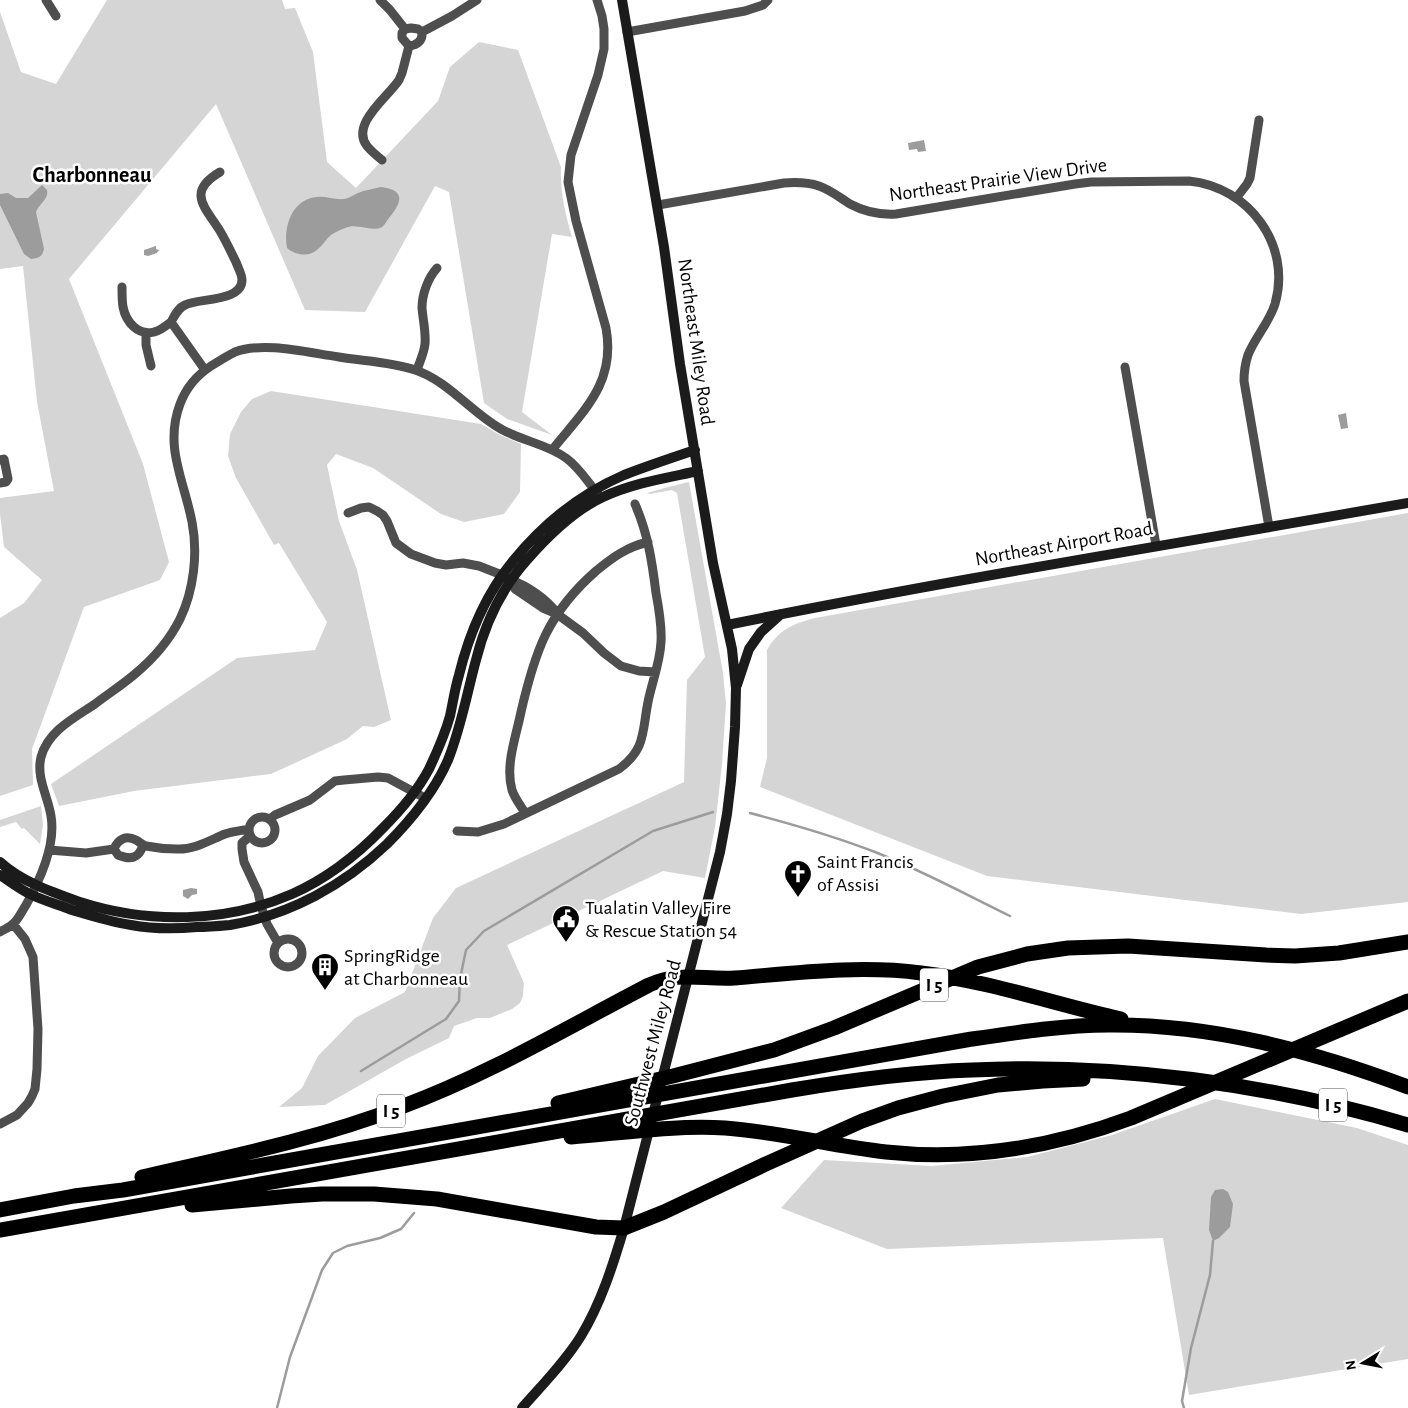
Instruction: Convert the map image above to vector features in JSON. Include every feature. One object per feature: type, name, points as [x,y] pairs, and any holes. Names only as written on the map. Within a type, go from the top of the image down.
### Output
[{"type":"highway","name":"I 5","points":[[476,1127],[565,1101],[774,1050],[834,1028],[978,967],[1027,954],[1068,948],[1106,946],[1266,956],[1295,956],[1339,953],[1408,942]]},
{"type":"highway","name":"I 5","points":[[74,1196],[122,1181],[275,1146],[370,1119],[434,1094],[484,1071],[649,984],[670,977],[689,976],[717,979],[839,971],[898,971],[941,976],[1159,1027]]},
{"type":"highway","name":"I 5","points":[[507,1140],[567,1138],[659,1129],[702,1128],[752,1131],[888,1152],[955,1154],[1020,1148],[1066,1139],[1131,1118],[1408,1001]]},
{"type":"highway","name":"I 5","points":[[0,1210],[1006,1034],[1047,1029],[1109,1025],[1159,1027],[1216,1033],[1289,1048],[1346,1065],[1408,1087]]},
{"type":"highway","name":"I 5","points":[[0,1230],[792,1090],[886,1076],[932,1072],[1012,1069],[1118,1071],[1256,1090],[1343,1107],[1408,1125]]},
{"type":"highway","name":"I 5","points":[[108,1211],[322,1194],[374,1194],[438,1199],[596,1227],[624,1228],[664,1212],[862,1121],[898,1108],[985,1087],[1020,1082],[1117,1080],[1146,1075]]},
{"type":"street","points":[[46,0],[56,16]]},
{"type":"street","points":[[380,0],[405,29]]},
{"type":"street","points":[[422,32],[477,0]]},
{"type":"street","points":[[552,450],[596,393],[602,381],[609,354],[606,328],[576,221],[568,182],[571,155],[598,75],[604,49],[603,23],[597,0]]},
{"type":"street","name":"Northeast Miley Road","points":[[622,0],[658,205],[680,364],[713,563],[732,649],[736,688]]},
{"type":"street","points":[[627,32],[745,11],[763,5],[768,0]]},
{"type":"street","points":[[405,29],[418,29],[422,32]]},
{"type":"street","points":[[405,29],[402,33],[402,38],[409,46]]},
{"type":"street","points":[[409,46],[420,42],[423,37],[422,32]]},
{"type":"street","points":[[382,160],[366,144],[363,128],[369,116],[399,80],[409,46]]},
{"type":"street","points":[[1237,197],[1250,178],[1259,120]]},
{"type":"street","points":[[122,287],[123,307],[128,320],[138,330],[146,333],[156,332],[171,322],[179,309],[186,304],[194,301],[221,298],[236,291],[241,286],[241,273],[233,255],[202,203],[200,196],[206,182],[220,172]]},
{"type":"street","name":"Northeast Prairie View Drive","points":[[658,205],[798,182],[810,183],[830,190],[857,208],[868,212],[886,214],[1104,181],[1173,180],[1199,182],[1220,188],[1237,197],[1267,231],[1275,252],[1278,267],[1277,294],[1274,306],[1269,319],[1249,354],[1244,372],[1244,390],[1268,527]]},
{"type":"street","points":[[417,370],[425,347],[422,301],[432,274],[437,268]]},
{"type":"street","points":[[171,322],[205,370]]},
{"type":"street","points":[[146,333],[146,345],[151,366]]},
{"type":"street","points":[[0,932],[13,924],[19,917],[33,890],[49,850],[52,835],[51,815],[40,770],[41,756],[47,743],[57,730],[146,665],[166,641],[183,611],[190,591],[195,545],[191,519],[174,456],[174,429],[180,401],[188,388],[205,370],[235,352],[262,347],[281,348],[417,370],[450,390],[479,415],[503,431],[552,450],[574,464],[598,494]]},
{"type":"street","points":[[1125,367],[1156,545]]},
{"type":"street","points":[[598,494],[626,474],[695,450]]},
{"type":"street","points":[[0,460],[4,460],[8,479],[6,482],[0,483]]},
{"type":"street","points":[[0,862],[33,890],[98,908],[148,916],[175,917],[222,914],[261,906],[294,893],[338,867],[366,846],[414,791],[428,769],[441,742],[450,715],[458,676],[470,636],[481,610],[506,578],[524,547],[546,524],[564,509],[598,494],[698,471]]},
{"type":"street","name":"Northeast Airport Road","points":[[727,624],[1156,545],[1408,503]]},
{"type":"street","points":[[457,831],[487,830],[504,824],[618,769],[630,759],[639,747],[644,734],[647,708],[661,643],[661,624],[648,542],[635,504]]},
{"type":"street","points":[[348,513],[369,507],[378,511],[387,521],[396,543],[405,550],[426,560],[446,564],[480,566],[519,583],[549,603],[557,614],[584,633],[604,653],[621,666],[638,671],[655,672]]},
{"type":"street","points":[[525,813],[512,790],[510,764],[535,658],[557,614],[567,600],[588,578],[606,562],[627,548],[648,542]]},
{"type":"street","points":[[0,876],[101,919],[151,928],[224,926],[264,917],[318,895],[367,863],[396,835],[425,798],[447,761],[460,725],[476,658],[485,631],[499,601],[506,578]]},
{"type":"street","points":[[736,688],[749,650],[761,632],[782,614]]},
{"type":"street","name":"Southwest Miley Road","points":[[522,1408],[580,1338],[605,1288],[624,1228],[712,884],[727,814],[733,752],[736,688]]},
{"type":"street","points":[[270,819],[316,797],[335,781],[378,777],[388,778],[425,798]]},
{"type":"street","points":[[249,833],[255,842],[264,843],[270,841],[273,837],[274,825],[266,817],[259,817],[253,820],[250,824],[249,833],[242,843],[242,855],[258,892],[264,917],[278,943]]},
{"type":"street","points":[[114,849],[122,839],[131,838],[143,845],[177,850],[186,849],[228,833],[249,833]]},
{"type":"street","points":[[114,849],[118,856],[127,859],[136,857],[142,851],[143,845]]},
{"type":"street","points":[[49,850],[77,853],[114,849]]},
{"type":"street","points":[[0,1124],[17,1115],[28,1103],[34,1089],[37,1069],[38,1030],[33,957],[28,945],[13,924]]},
{"type":"shaded area","points":[[107,0],[282,0],[285,9],[295,8],[313,52],[327,162],[356,188],[438,101],[450,67],[479,42],[518,50],[561,167],[561,185],[572,237],[552,234],[522,412],[552,435],[507,419],[484,403],[449,192],[435,186],[365,312],[305,310],[216,104],[69,279],[143,464],[169,562],[160,580],[84,607],[32,749],[33,785],[0,796],[0,618],[24,603],[42,580],[4,547],[0,498],[54,491],[37,402],[23,266],[0,269],[0,12],[21,72],[56,84]]},
{"type":"shaded area","points":[[924,140],[926,151],[909,150],[908,143]]},
{"type":"shaded area","points":[[42,185],[47,190],[47,193],[36,212],[44,249],[40,257],[31,259],[24,254],[0,205],[0,194],[8,193],[16,198],[28,198]]},
{"type":"shaded area","points":[[381,187],[395,191],[399,198],[397,207],[382,227],[374,229],[350,226],[331,235],[320,247],[310,254],[298,254],[287,248],[286,231],[288,223],[295,208],[301,203],[317,197],[344,199]]},
{"type":"shaded area","points":[[156,246],[156,249],[159,250],[157,253],[148,256],[144,255],[144,250]]},
{"type":"shaded area","points":[[271,391],[481,424],[521,444],[520,492],[504,514],[464,522],[441,514],[373,468],[336,454],[327,465],[339,521],[357,570],[391,720],[374,727],[363,726],[347,739],[271,774],[134,791],[59,806],[51,784],[237,658],[315,650],[327,622],[279,543],[274,545],[236,478],[228,456],[230,434],[241,412],[252,399]]},
{"type":"shaded area","points":[[1346,413],[1348,428],[1341,429],[1338,415]]},
{"type":"shaded area","points":[[689,482],[723,673],[726,704],[715,827],[705,878],[663,871],[507,945],[524,983],[523,996],[520,1003],[512,1009],[490,1018],[477,1018],[454,1026],[449,1038],[406,1059],[325,1105],[279,1107],[302,1088],[318,1056],[355,1018],[405,992],[433,918],[456,888],[684,782],[687,680],[705,657],[677,493],[672,490],[647,493]]},
{"type":"shaded area","points":[[1408,513],[1408,902],[1301,914],[987,876],[760,787],[767,758],[767,650],[776,637],[793,625],[815,618]]},
{"type":"shaded area","points":[[41,806],[43,825],[40,844],[16,822],[0,827],[0,820]]},
{"type":"shaded area","points":[[197,889],[197,894],[192,895],[188,899],[183,896],[183,890]]},
{"type":"shaded area","points":[[1215,1099],[1357,1128],[1408,1145],[1408,1359],[1189,1395],[1163,1238],[887,1249],[781,1208],[824,1160],[932,1166],[1027,1157],[1112,1135]]},
{"type":"shaded area","points":[[1223,1189],[1228,1192],[1233,1204],[1230,1227],[1213,1241],[1209,1230],[1211,1197],[1215,1190]]},
{"type":"waterway","points":[[361,1071],[446,1019],[459,1001],[460,979],[466,950],[484,931],[653,831],[713,812]]},
{"type":"waterway","points":[[750,813],[813,831],[875,852],[926,874],[1010,916]]},
{"type":"waterway","points":[[277,1408],[290,1357],[322,1270],[333,1253],[347,1246],[380,1238],[401,1229],[414,1213]]},
{"type":"waterway","points":[[1184,1408],[1182,1401],[1191,1348],[1210,1275],[1213,1241]]},
{"type":"place","name":"Saint Francis of Assisi","points":[[798,898]]},
{"type":"place","name":"Tualatin Valley Fire & Rescue Station 54","points":[[566,943]]},
{"type":"place","name":"SpringRidge at Charbonneau","points":[[325,991]]},
{"type":"district","name":"Charbonneau","points":[[92,175]]}]
